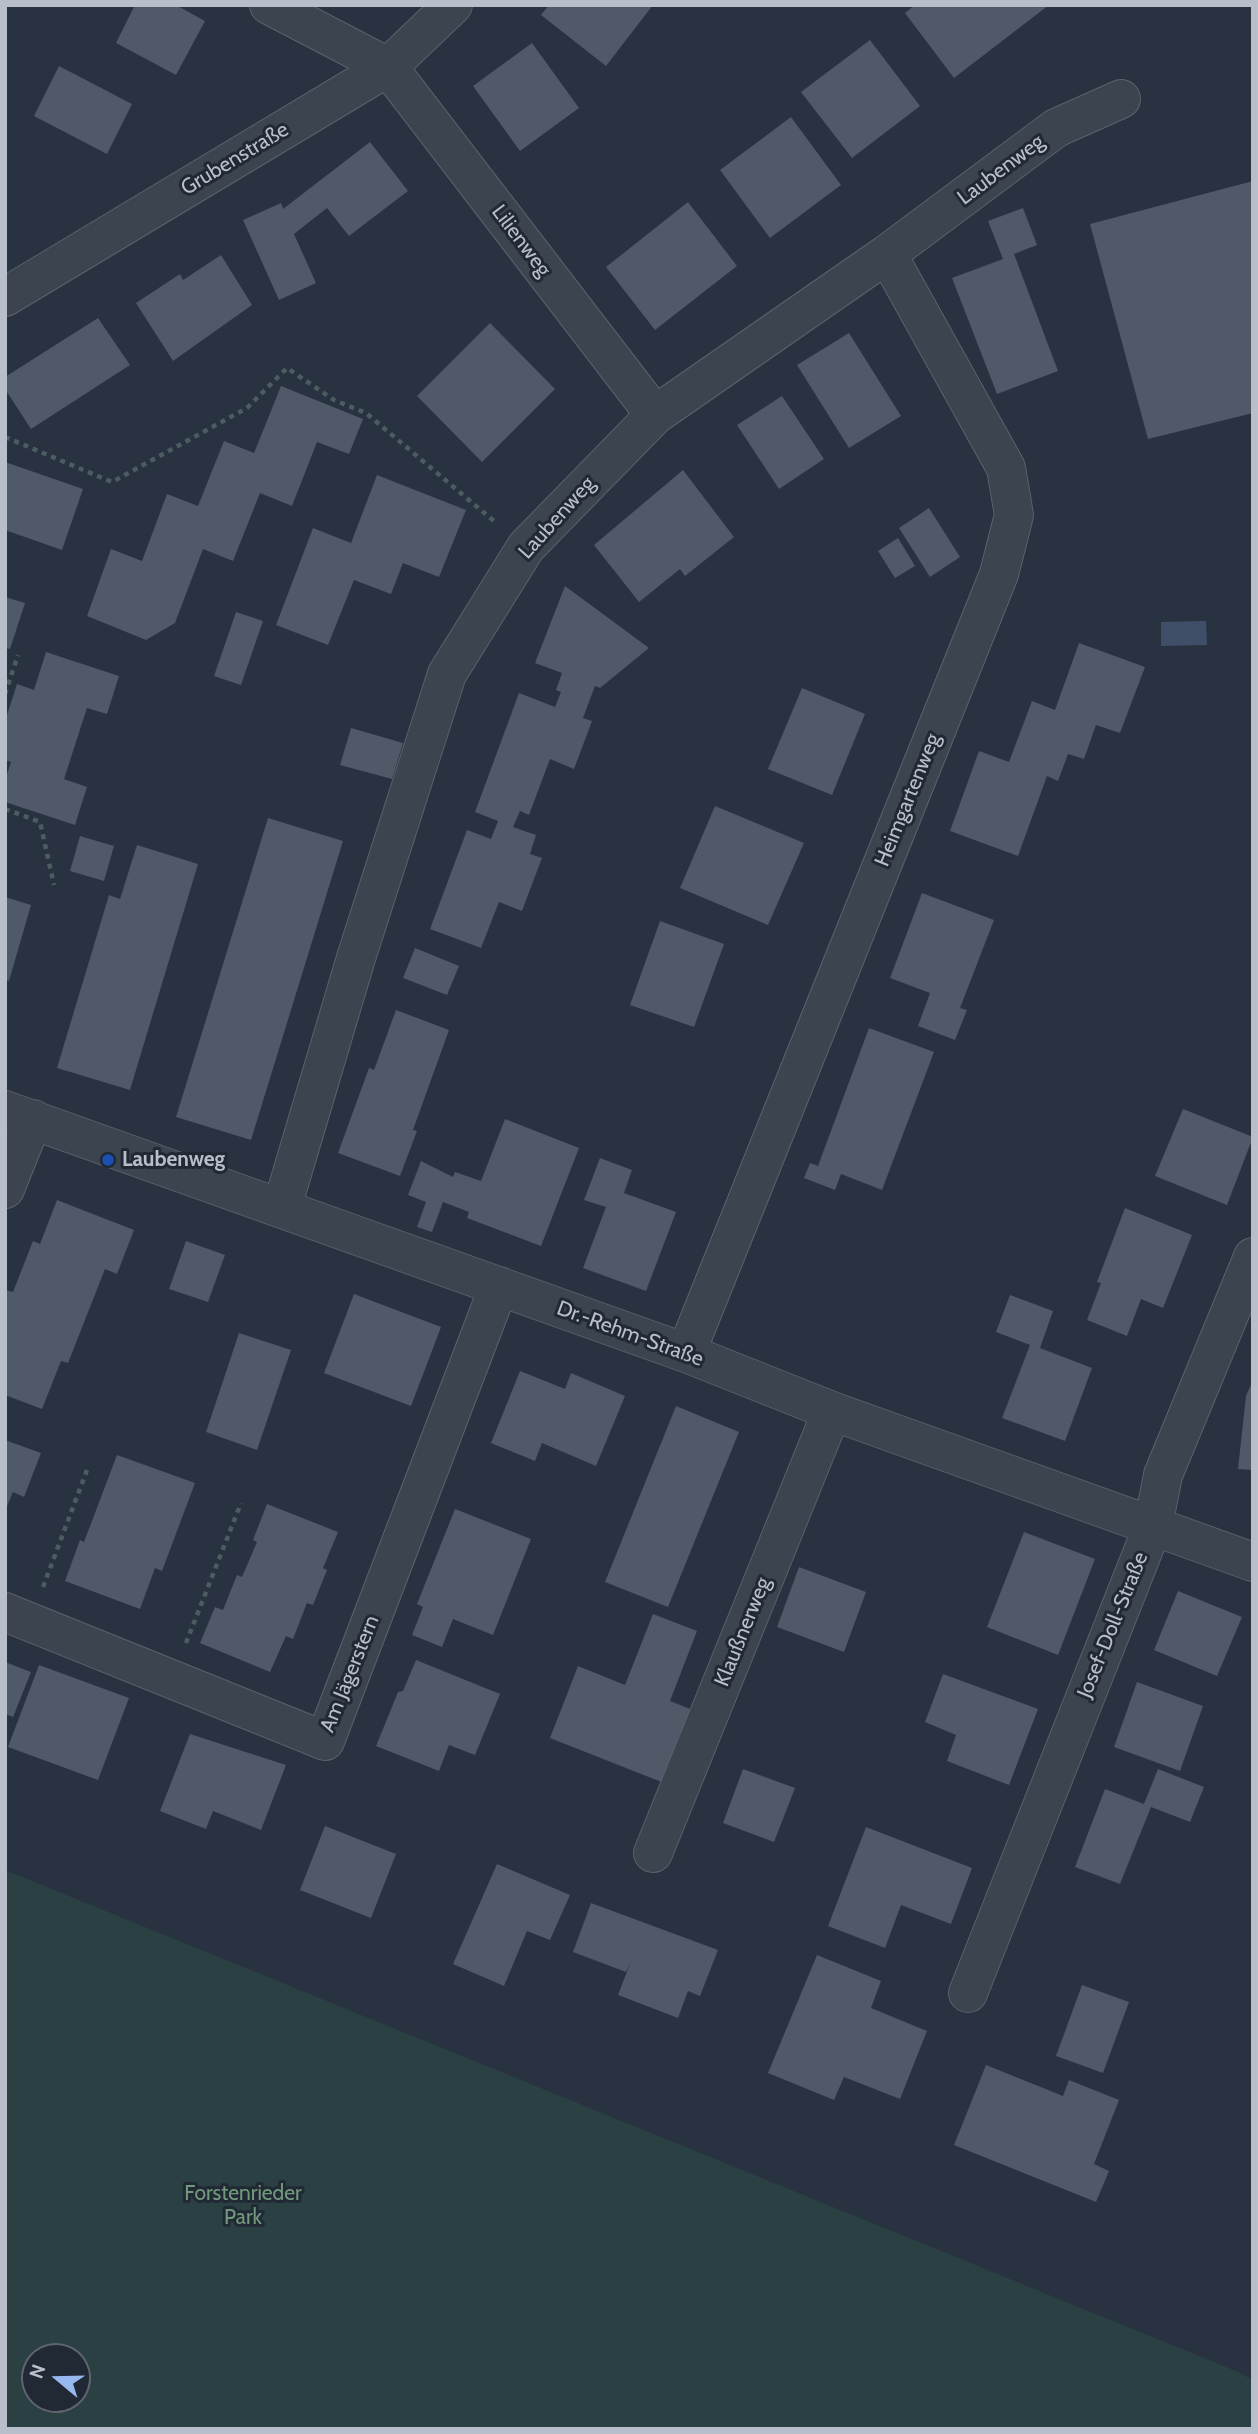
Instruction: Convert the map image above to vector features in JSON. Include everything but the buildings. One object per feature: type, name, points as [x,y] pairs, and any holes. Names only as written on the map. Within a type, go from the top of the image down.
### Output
[{"type":"street","points":[[269,5],[388,66]]},
{"type":"street","name":"Grubenstraße","points":[[5,297],[388,66],[453,5]]},
{"type":"street","name":"Lilienweg","points":[[388,66],[655,415]]},
{"type":"street","name":"Laubenweg","points":[[282,1208],[356,958],[447,674],[526,548],[655,415],[887,254],[1056,128],[1121,99]]},
{"type":"street","name":"Heimgartenweg","points":[[686,1353],[999,574],[1014,515],[1006,468],[887,254]]},
{"type":"street","points":[[5,1189],[19,1115]]},
{"type":"street","name":"Dr.-Rehm-Straße","points":[[19,1115],[686,1353],[832,1411],[1253,1562]]},
{"type":"street","name":"Josef-Doll-Straße","points":[[968,1993],[1153,1526],[1163,1475],[1253,1257]]},
{"type":"street","name":"Am Jägerstern","points":[[18,1617],[325,1741],[499,1286]]},
{"type":"street","name":"Klaußnerweg","points":[[653,1853],[832,1411]]},
{"type":"path","points":[[5,437],[111,482],[247,408],[287,368],[334,400],[366,413],[526,548]]},
{"type":"path","points":[[5,694],[18,654]]},
{"type":"path","points":[[5,809],[40,822],[54,885]]},
{"type":"path","points":[[18,1617],[87,1470]]},
{"type":"path","points":[[172,1679],[241,1503]]},
{"type":"green space","name":"Forstenrieder Park","points":[[5,1870],[1236,2371],[1253,2380],[1253,2429],[5,2429]]},
{"type":"water","points":[[1206,621],[1207,645],[1161,646],[1161,622]]},
{"type":"place","name":"Laubenweg","points":[[108,1160]]}]
